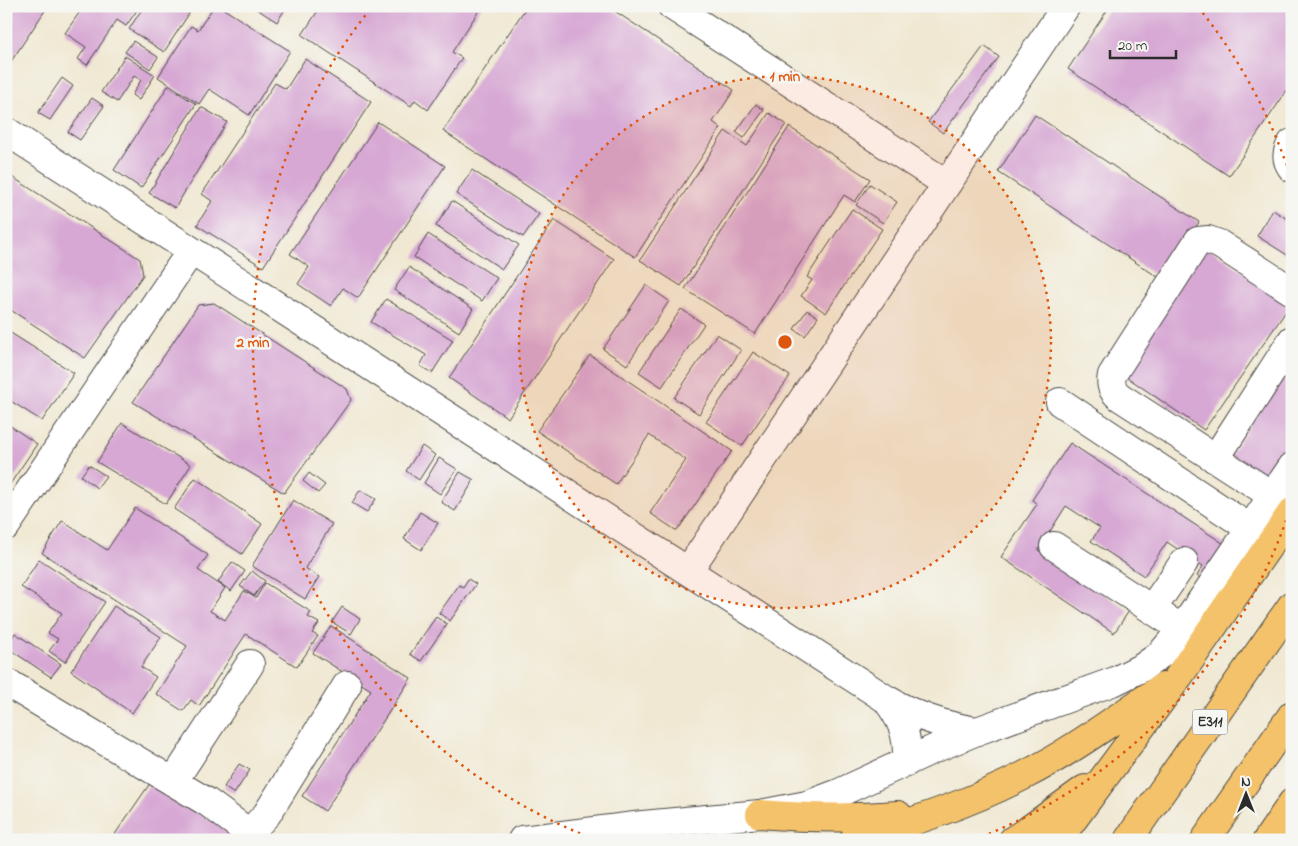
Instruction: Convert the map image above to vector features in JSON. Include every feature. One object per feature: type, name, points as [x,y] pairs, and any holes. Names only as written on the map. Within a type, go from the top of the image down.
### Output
[{"type":"highway","points":[[1058,840],[1179,676],[1282,504]]},
{"type":"highway","name":"E311","points":[[1128,840],[1292,605]]},
{"type":"highway","points":[[854,840],[985,795],[1026,775],[1066,752],[1179,676]]},
{"type":"highway","points":[[1205,840],[1292,715]]},
{"type":"highway","points":[[1013,840],[1073,798],[1116,762]]},
{"type":"highway","points":[[1270,837],[1292,802]]},
{"type":"highway","points":[[760,814],[805,818],[851,818],[942,811]]},
{"type":"street","points":[[672,6],[947,184]]},
{"type":"street","points":[[688,571],[1066,6]]},
{"type":"street","points":[[6,131],[886,699],[907,711],[930,720],[953,727],[977,731]]},
{"type":"street","points":[[1292,143],[1288,150],[1287,158],[1292,168]]},
{"type":"street","points":[[1282,504],[1115,393],[1110,382],[1112,375],[1198,241],[1208,240],[1219,244],[1292,291]]},
{"type":"street","points":[[6,526],[191,252]]},
{"type":"street","points":[[1215,459],[1292,340]]},
{"type":"street","points":[[1060,402],[1251,529]]},
{"type":"street","points":[[522,840],[643,825],[760,814],[807,805],[839,793],[977,731],[1115,681],[1143,667],[1161,654],[1182,629],[1251,529],[1282,504],[1292,467]]},
{"type":"street","points":[[1054,546],[1182,629]]},
{"type":"street","points":[[1152,609],[1184,562]]},
{"type":"street","points":[[173,782],[250,664]]},
{"type":"street","points":[[6,682],[223,812],[251,837],[347,685]]},
{"type":"street","points":[[886,699],[904,728],[908,744],[907,762]]},
{"type":"building","points":[[6,6],[48,6],[6,69]]},
{"type":"building","points":[[84,6],[140,6],[126,26],[117,20],[87,65],[78,59],[86,47],[65,33]]},
{"type":"building","points":[[144,6],[194,6],[164,52],[129,29]]},
{"type":"building","points":[[214,6],[219,6],[290,51],[249,115],[209,89],[199,104],[158,77],[191,26],[198,30]]},
{"type":"building","points":[[252,6],[287,6],[277,22]]},
{"type":"building","points":[[321,6],[482,6],[452,52],[462,58],[428,110],[415,100],[411,106],[302,35]]},
{"type":"building","points":[[527,6],[607,6],[734,90],[713,122],[721,128],[635,257],[443,131]]},
{"type":"building","points":[[1110,6],[1292,6],[1292,83],[1229,176],[1068,69]]},
{"type":"building","points":[[133,41],[158,57],[150,69],[125,52]]},
{"type":"building","points":[[984,46],[999,57],[943,133],[928,122]]},
{"type":"building","points":[[125,56],[155,75],[139,100],[132,95],[141,80],[134,76],[117,102],[101,92]]},
{"type":"building","points":[[305,59],[371,102],[263,267],[197,225],[212,201],[202,194],[275,83],[286,89]]},
{"type":"building","points":[[62,78],[73,86],[50,120],[38,113]]},
{"type":"building","points":[[168,86],[196,104],[141,188],[114,170]]},
{"type":"building","points":[[92,98],[104,106],[80,140],[68,132]]},
{"type":"building","points":[[756,104],[764,110],[744,138],[736,132]]},
{"type":"building","points":[[201,107],[227,122],[175,208],[149,193]]},
{"type":"building","points":[[769,113],[786,124],[681,286],[640,260],[725,131],[747,146]]},
{"type":"building","points":[[1035,115],[1199,222],[1161,279],[998,172]]},
{"type":"building","points":[[378,122],[445,166],[358,298],[343,288],[331,306],[298,284],[309,267],[290,254]]},
{"type":"building","points":[[789,127],[870,179],[855,202],[844,195],[755,334],[685,289]]},
{"type":"building","points":[[472,170],[539,214],[523,237],[456,194]]},
{"type":"building","points":[[6,173],[140,259],[143,275],[85,358],[6,307]]},
{"type":"building","points":[[870,184],[897,202],[883,223],[856,205]]},
{"type":"building","points":[[452,201],[519,245],[502,269],[436,226]]},
{"type":"building","points":[[852,209],[882,229],[826,313],[801,296],[812,280],[807,277]]},
{"type":"building","points":[[1273,210],[1292,222],[1292,258],[1257,236]]},
{"type":"building","points":[[554,220],[614,259],[508,418],[449,378]]},
{"type":"building","points":[[428,234],[497,278],[482,301],[414,257]]},
{"type":"building","points":[[1204,245],[1291,304],[1204,430],[1118,371]]},
{"type":"building","points":[[409,267],[473,309],[459,332],[394,290]]},
{"type":"building","points":[[646,285],[669,301],[627,365],[603,349]]},
{"type":"building","points":[[386,299],[453,340],[432,373],[420,366],[426,355],[371,322]]},
{"type":"building","points":[[214,303],[347,389],[351,400],[284,493],[133,402],[198,305]]},
{"type":"building","points":[[681,309],[704,324],[662,387],[639,372]]},
{"type":"building","points":[[807,310],[818,317],[805,336],[794,329]]},
{"type":"building","points":[[6,330],[74,373],[42,421],[6,398]]},
{"type":"building","points":[[717,334],[741,350],[699,414],[674,398]]},
{"type":"building","points":[[753,352],[790,376],[742,446],[706,422]]},
{"type":"building","points":[[590,355],[732,451],[677,531],[650,513],[686,460],[649,435],[616,484],[537,431]]},
{"type":"building","points":[[1292,362],[1292,452],[1271,484],[1228,459]]},
{"type":"building","points":[[6,423],[37,444],[6,490]]},
{"type":"building","points":[[122,423],[191,465],[166,504],[97,462]]},
{"type":"building","points":[[1070,443],[1235,551],[1211,585],[1197,576],[1203,566],[1167,542],[1144,576],[1091,541],[1100,528],[1066,506],[1038,550],[1129,611],[1114,633],[1001,557],[1037,504],[1032,500]]},
{"type":"building","points":[[422,446],[435,455],[419,480],[406,471]]},
{"type":"building","points":[[439,458],[457,469],[440,494],[424,483]]},
{"type":"building","points":[[89,465],[106,476],[97,488],[81,476]]},
{"type":"building","points":[[460,472],[474,480],[455,511],[441,502]]},
{"type":"building","points":[[309,473],[325,485],[318,493],[303,481]]},
{"type":"building","points":[[195,478],[262,524],[242,554],[174,509]]},
{"type":"building","points":[[360,490],[376,499],[367,512],[352,503]]},
{"type":"building","points":[[293,500],[332,524],[305,568],[319,577],[305,599],[252,566]]},
{"type":"building","points":[[135,508],[208,555],[198,570],[225,588],[210,611],[225,620],[244,591],[256,598],[265,583],[311,612],[308,617],[319,623],[312,633],[318,636],[297,667],[246,634],[199,706],[191,700],[183,711],[156,694],[187,646],[42,553],[62,521],[107,550]]},
{"type":"building","points":[[420,512],[438,523],[421,550],[404,539]]},
{"type":"building","points":[[39,559],[105,602],[65,662],[49,651],[58,639],[48,633],[62,613],[21,587]]},
{"type":"building","points":[[232,562],[245,571],[231,591],[218,582]]},
{"type":"building","points":[[252,571],[265,581],[254,596],[240,586]]},
{"type":"building","points":[[468,579],[476,584],[450,621],[439,613],[459,585],[463,587]]},
{"type":"building","points":[[114,606],[161,637],[141,667],[156,677],[132,713],[71,671]]},
{"type":"building","points":[[342,607],[360,619],[351,634],[332,622]]},
{"type":"building","points":[[436,617],[447,624],[421,661],[410,654]]},
{"type":"building","points":[[331,626],[411,678],[325,811],[302,796],[371,690],[313,653]]},
{"type":"building","points":[[15,633],[61,664],[51,677],[6,647]]},
{"type":"building","points":[[239,764],[250,770],[234,794],[224,787]]},
{"type":"building","points":[[151,782],[230,832],[230,840],[111,840]]}]
